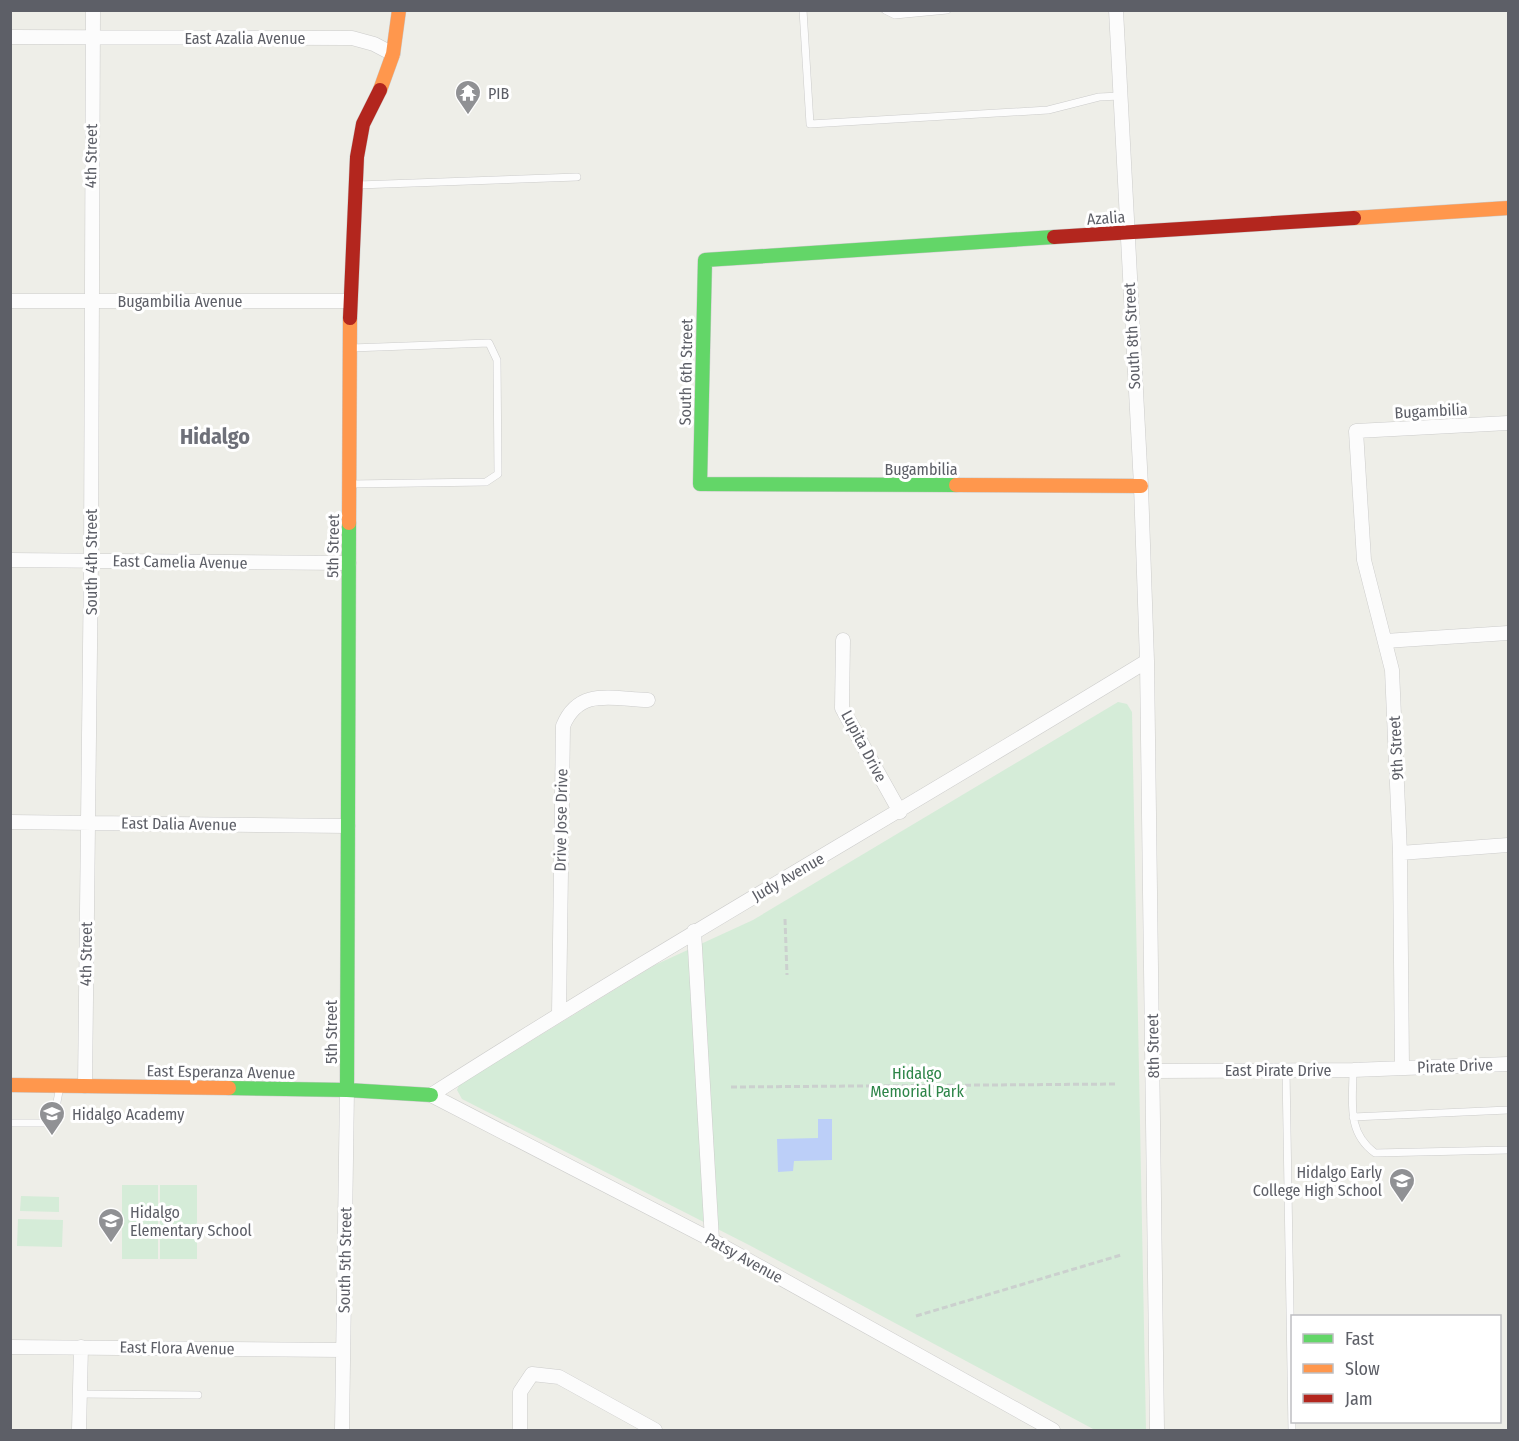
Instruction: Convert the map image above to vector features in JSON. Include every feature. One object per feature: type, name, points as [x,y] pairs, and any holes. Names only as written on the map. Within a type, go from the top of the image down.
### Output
[{"type":"street","name":"4th Street","points":[[90,301],[93,10]]},
{"type":"street","name":"5th Street","points":[[347,1090],[350,302],[357,157],[363,124],[372,102],[384,83],[393,54],[399,10]]},
{"type":"street","name":"South 8th Street","points":[[1116,10],[1141,486],[1147,661]]},
{"type":"street","name":"East Azalia Avenue","points":[[10,37],[352,38],[374,44],[393,54]]},
{"type":"street","name":"Azalia","points":[[705,260],[1509,208]]},
{"type":"street","name":"South 6th Street","points":[[700,484],[705,260]]},
{"type":"street","name":"Bugambilia Avenue","points":[[10,300],[350,302]]},
{"type":"street","name":"South 4th Street","points":[[88,822],[91,561],[90,301]]},
{"type":"street","name":"Bugambilia","points":[[1356,431],[1509,423]]},
{"type":"street","name":"9th Street","points":[[1356,431],[1364,560],[1392,670],[1400,853],[1402,1068]]},
{"type":"street","name":"Bugambilia","points":[[700,484],[1141,486]]},
{"type":"street","name":"East Camelia Avenue","points":[[10,560],[349,563]]},
{"type":"street","points":[[1385,641],[1509,633]]},
{"type":"street","name":"Lupita Drive","points":[[843,640],[842,708],[900,812]]},
{"type":"street","name":"Judy Avenue","points":[[431,1095],[694,932],[900,812],[1147,661]]},
{"type":"street","name":"8th Street","points":[[1147,661],[1157,1431]]},
{"type":"street","name":"Drive Jose Drive","points":[[559,1014],[563,726],[569,711],[584,699],[648,700]]},
{"type":"street","name":"East Dalia Avenue","points":[[10,822],[348,826]]},
{"type":"street","name":"4th Street","points":[[85,1086],[88,822]]},
{"type":"street","points":[[1400,853],[1509,845]]},
{"type":"street","points":[[694,932],[711,1240]]},
{"type":"street","name":"Pirate Drive","points":[[1402,1068],[1509,1064]]},
{"type":"street","name":"East Pirate Drive","points":[[1154,1071],[1402,1068]]},
{"type":"street","name":"East Esperanza Avenue","points":[[10,1085],[347,1090],[431,1095]]},
{"type":"street","name":"South 5th Street","points":[[342,1431],[347,1090]]},
{"type":"street","name":"Patsy Avenue","points":[[431,1095],[711,1240],[1053,1431]]},
{"type":"street","name":"East Flora Avenue","points":[[10,1347],[343,1350]]},
{"type":"street","points":[[79,1431],[81,1347]]},
{"type":"street","points":[[520,1431],[520,1392],[532,1374],[559,1377],[654,1431]]},
{"type":"lane","points":[[803,10],[810,124],[1048,110],[1099,97],[1120,96]]},
{"type":"lane","points":[[885,10],[895,15],[947,10]]},
{"type":"lane","points":[[356,185],[577,177]]},
{"type":"lane","points":[[350,484],[486,482],[498,474],[497,360],[489,343],[351,348]]},
{"type":"lane","points":[[1286,1070],[1291,1371]]},
{"type":"lane","points":[[1353,1070],[1353,1117],[1356,1132],[1362,1144],[1374,1152],[1400,1154],[1509,1150]]},
{"type":"lane","points":[[10,1123],[47,1124],[54,1118],[60,1086]]},
{"type":"lane","points":[[1353,1117],[1509,1110]]},
{"type":"lane","points":[[79,1394],[198,1395]]},
{"type":"path","points":[[784,919],[787,975]]},
{"type":"path","points":[[731,1087],[1118,1084]]},
{"type":"path","points":[[916,1316],[1121,1255]]},
{"type":"green space","name":"Hidalgo Memorial Park","points":[[1118,702],[1127,704],[1132,712],[1146,1430],[1095,1430],[749,1245],[462,1099],[457,1090],[459,1085],[655,965],[753,920]]},
{"type":"green space","points":[[122,1185],[158,1185],[158,1259],[122,1259]]},
{"type":"green space","points":[[160,1185],[197,1185],[197,1259],[160,1259]]},
{"type":"green space","points":[[21,1196],[59,1197],[59,1212],[20,1211]]},
{"type":"green space","points":[[18,1219],[63,1220],[62,1247],[17,1246]]},
{"type":"water","points":[[818,1119],[832,1119],[832,1160],[794,1161],[793,1171],[778,1172],[777,1139],[818,1138]]},
{"type":"traffic: fast","points":[[956,485],[700,484],[705,260],[1054,237]]},
{"type":"traffic: fast","points":[[347,1090],[349,523]]},
{"type":"traffic: fast","points":[[229,1088],[347,1090],[431,1095]]},
{"type":"traffic: slow","points":[[380,90],[393,54],[399,10]]},
{"type":"traffic: slow","points":[[1354,218],[1508,208]]},
{"type":"traffic: slow","points":[[349,523],[350,318]]},
{"type":"traffic: slow","points":[[956,485],[1141,486]]},
{"type":"traffic: slow","points":[[10,1085],[229,1088]]},
{"type":"traffic: jam","points":[[350,318],[357,157],[363,124],[380,90]]},
{"type":"traffic: jam","points":[[1054,237],[1354,218]]},
{"type":"place","name":"PIB","points":[[468,116]]},
{"type":"place","name":"Hidalgo Academy","points":[[52,1137]]},
{"type":"place","name":"Hidalgo Early College High School","points":[[1402,1204]]},
{"type":"place","name":"Hidalgo Elementary School","points":[[111,1244]]},
{"type":"district","name":"Hidalgo","points":[[215,436]]}]
